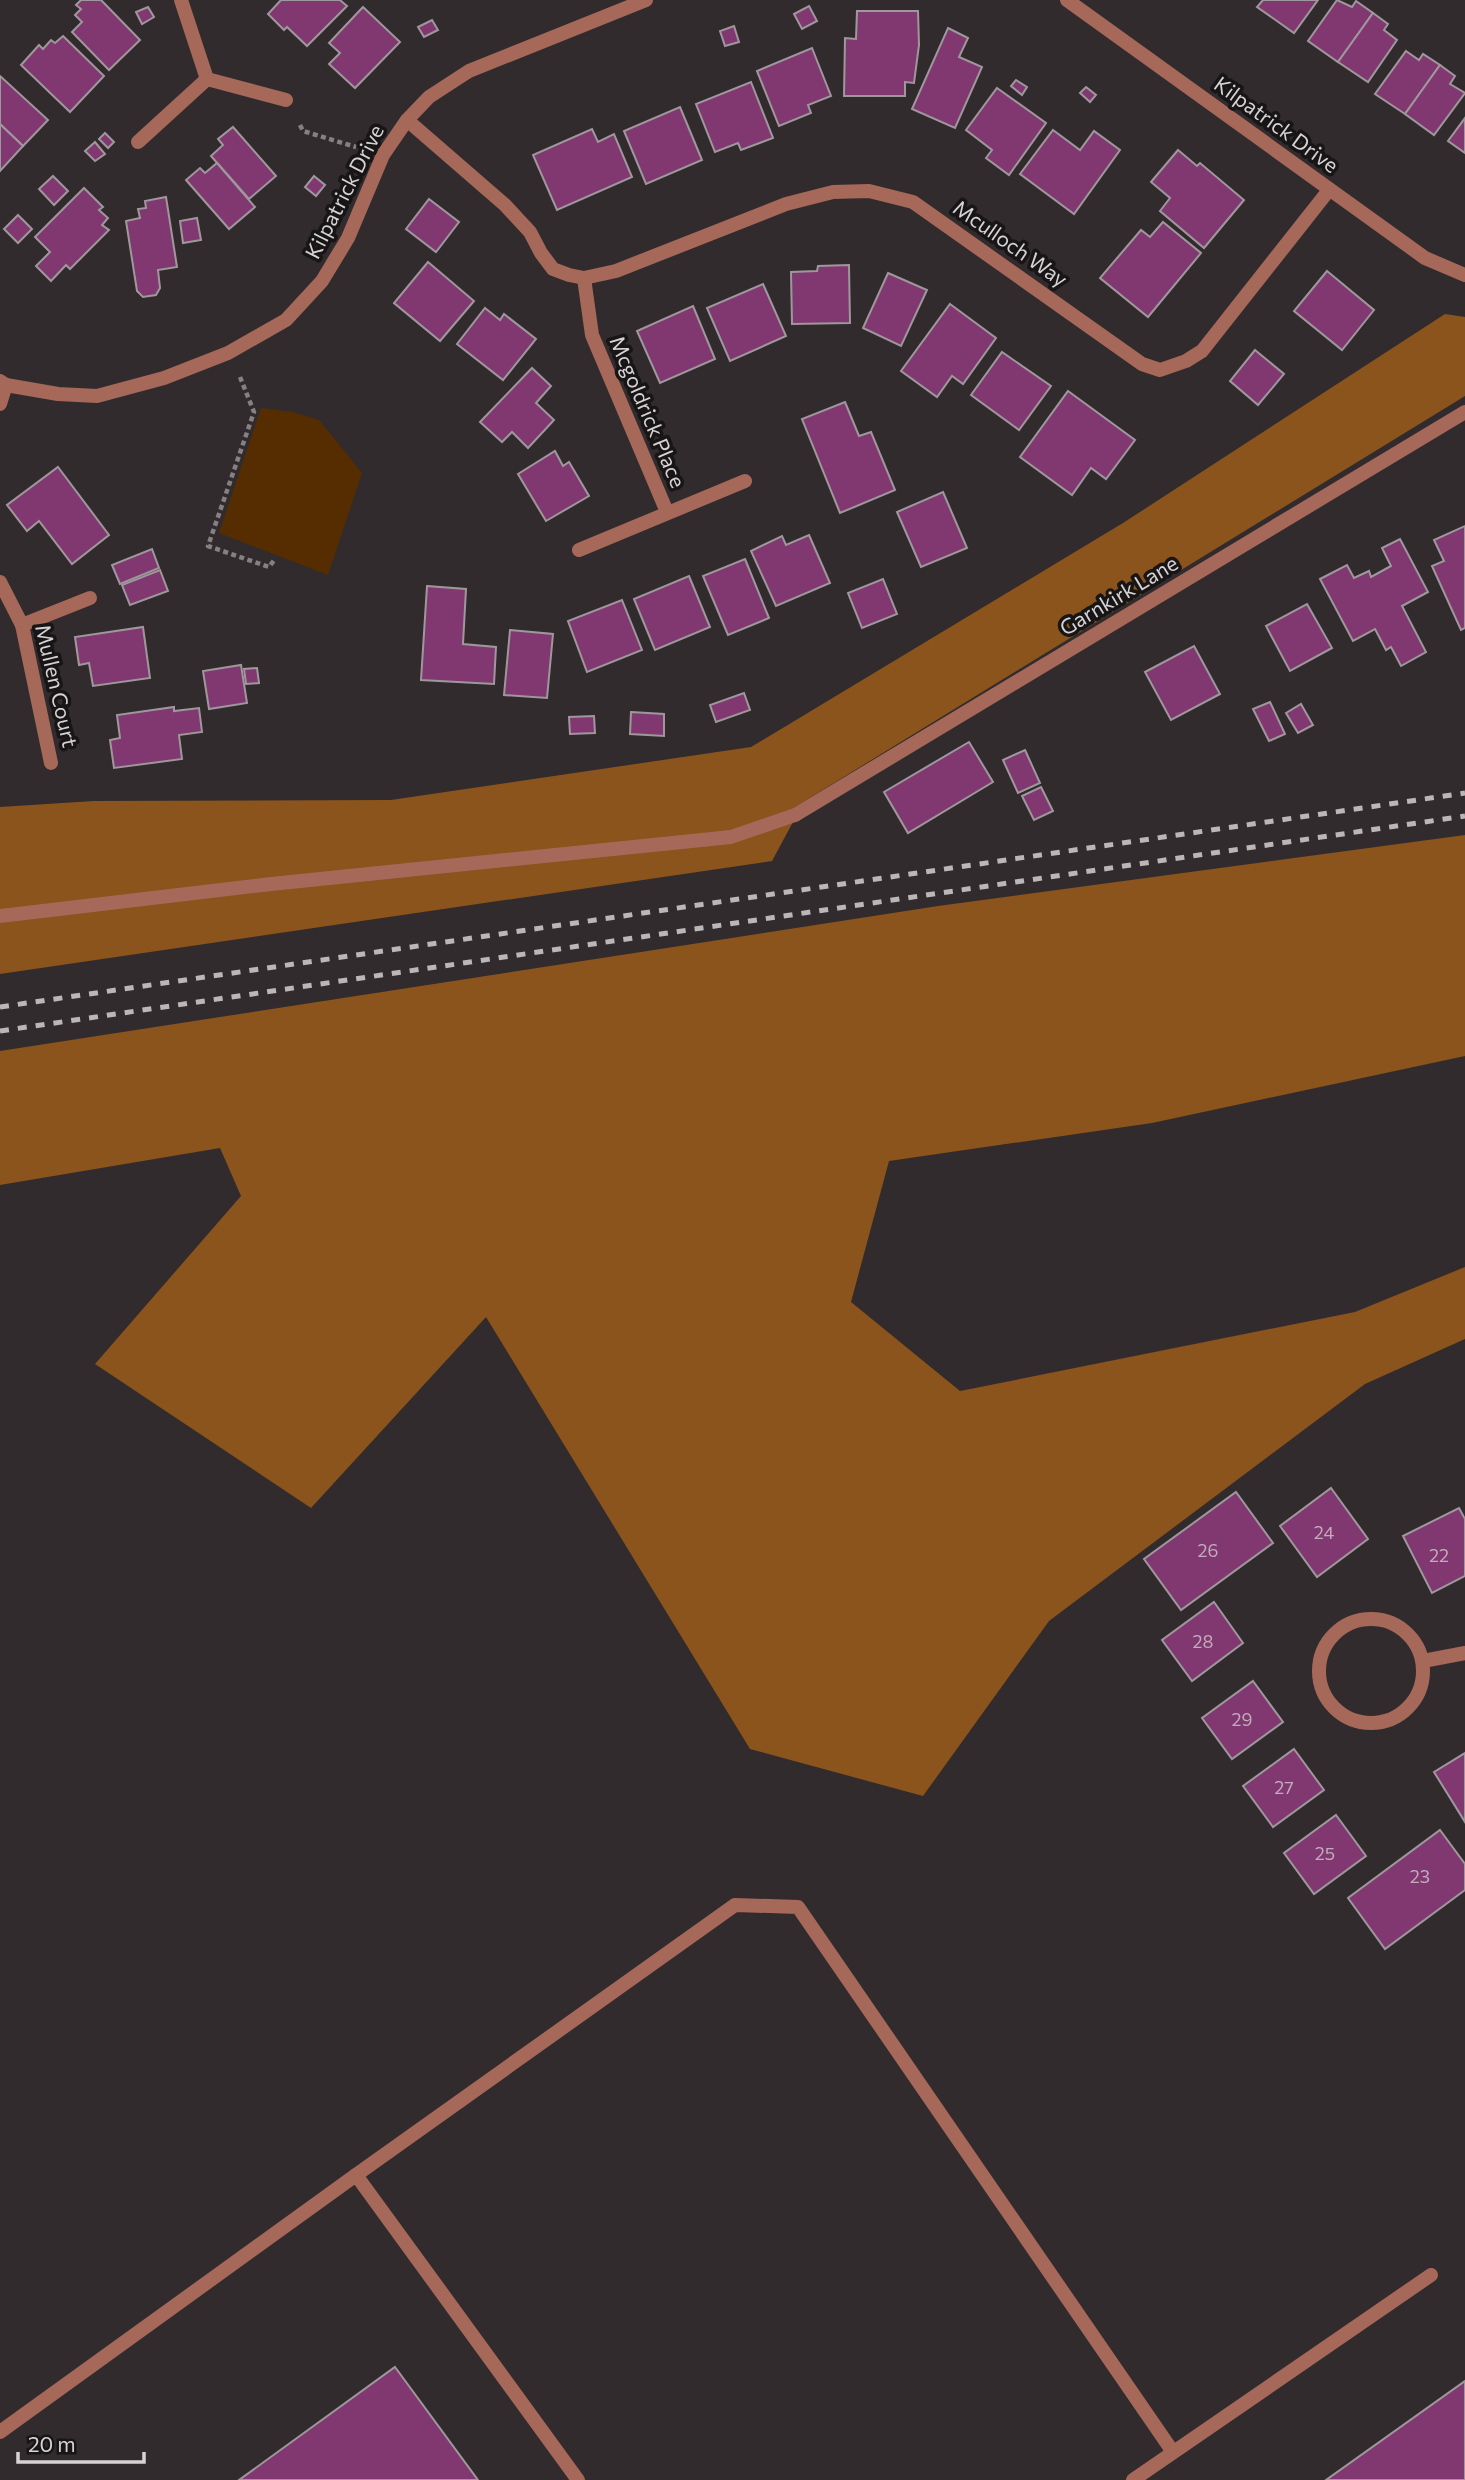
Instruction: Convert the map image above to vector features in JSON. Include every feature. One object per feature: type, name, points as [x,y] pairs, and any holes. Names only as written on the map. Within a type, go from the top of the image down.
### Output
[{"type":"street","points":[[181,0],[207,79]]},
{"type":"street","name":"Kilpatrick Drive","points":[[3,383],[58,394],[97,397],[164,378],[228,353],[286,320],[322,281],[348,238],[383,155],[407,120],[429,97],[469,71],[646,0]]},
{"type":"street","name":"Kilpatrick Drive","points":[[1067,0],[1425,258],[1465,275]]},
{"type":"street","points":[[207,79],[286,100]]},
{"type":"street","points":[[138,142],[207,79]]},
{"type":"street","points":[[407,120],[505,205],[530,232],[553,269],[584,278]]},
{"type":"street","name":"Mculloch Way","points":[[584,278],[616,271],[786,204],[833,192],[869,191],[912,202],[1142,364],[1160,370],[1186,361],[1202,351],[1329,190]]},
{"type":"street","name":"Mcgoldrick Place","points":[[584,278],[592,335],[667,512]]},
{"type":"street","points":[[0,404],[3,383]]},
{"type":"street","name":"Garnkirk Lane","points":[[0,916],[271,884],[732,837],[795,815],[1465,412]]},
{"type":"street","name":"Mcgoldrick Place","points":[[579,550],[745,481]]},
{"type":"street","name":"Mullen Court","points":[[0,582],[22,625],[51,763]]},
{"type":"street","points":[[22,625],[90,598]]},
{"type":"street","points":[[1377,1619],[1407,1632],[1418,1646],[1423,1661],[1424,1679],[1418,1696],[1406,1710],[1391,1720],[1373,1724],[1354,1721],[1338,1712],[1326,1699],[1320,1682],[1319,1665],[1323,1649],[1345,1625],[1361,1620],[1377,1619]]},
{"type":"street","points":[[1423,1661],[1465,1653]]},
{"type":"street","points":[[0,2432],[735,1905],[798,1907],[1173,2452]]},
{"type":"street","points":[[356,2175],[578,2480]]},
{"type":"street","points":[[1133,2480],[1431,2275]]},
{"type":"path","points":[[286,100],[303,131],[383,155]]},
{"type":"path","points":[[228,353],[254,412],[208,545],[269,567],[275,559]]},
{"type":"shaded area","points":[[1445,314],[1465,317],[1465,396],[785,813],[793,822],[772,861],[0,974],[0,807],[94,801],[391,800],[751,747],[1123,523]]},
{"type":"shaded area","points":[[261,408],[293,412],[319,420],[362,473],[328,575],[219,533]]},
{"type":"shaded area","points":[[1465,835],[1465,1056],[1152,1123],[889,1161],[851,1302],[960,1391],[1355,1312],[1465,1267],[1465,1339],[1365,1384],[1049,1621],[923,1796],[750,1749],[486,1317],[311,1508],[95,1364],[241,1196],[220,1148],[0,1185],[0,1051],[938,906]]},
{"type":"building","points":[[81,0],[101,0],[140,40],[109,70],[72,32],[82,22],[75,15],[81,9],[76,5]]},
{"type":"building","points":[[281,0],[340,0],[347,6],[307,46],[287,27],[284,30],[268,14]]},
{"type":"building","points":[[1263,0],[1318,0],[1294,33],[1257,7]]},
{"type":"building","points":[[1337,0],[1352,7],[1356,1],[1373,13],[1338,62],[1308,41]]},
{"type":"building","points":[[809,6],[817,21],[802,29],[794,14]]},
{"type":"building","points":[[148,7],[154,17],[142,24],[136,12]]},
{"type":"building","points":[[363,7],[400,42],[355,88],[329,64],[340,53],[329,43]]},
{"type":"building","points":[[857,11],[918,11],[919,45],[914,83],[905,82],[905,96],[844,96],[845,38],[856,39]]},
{"type":"building","points":[[1373,13],[1388,24],[1384,30],[1397,40],[1368,82],[1338,62]]},
{"type":"building","points":[[432,20],[438,30],[424,37],[418,27]]},
{"type":"building","points":[[734,26],[739,42],[725,46],[720,31]]},
{"type":"building","points":[[948,28],[968,38],[959,57],[982,67],[955,128],[912,109]]},
{"type":"building","points":[[63,36],[104,76],[70,112],[21,65],[39,45],[43,49],[51,40],[55,43]]},
{"type":"building","points":[[812,48],[831,96],[808,105],[811,113],[779,126],[757,71]]},
{"type":"building","points":[[1406,51],[1419,60],[1423,54],[1440,65],[1405,114],[1375,94]]},
{"type":"building","points":[[1440,65],[1455,76],[1450,84],[1465,93],[1434,135],[1405,114]]},
{"type":"building","points":[[0,76],[48,120],[23,146],[0,124]]},
{"type":"building","points":[[1016,80],[1027,87],[1022,95],[1011,86]]},
{"type":"building","points":[[751,82],[773,138],[741,150],[738,143],[715,152],[696,104]]},
{"type":"building","points":[[1086,87],[1096,95],[1090,102],[1080,93]]},
{"type":"building","points":[[997,88],[1046,123],[1009,175],[986,158],[992,150],[966,130]]},
{"type":"building","points":[[680,107],[702,160],[646,184],[624,131]]},
{"type":"building","points":[[1465,118],[1465,153],[1448,141]]},
{"type":"building","points":[[0,124],[23,146],[0,171]]},
{"type":"building","points":[[233,127],[276,176],[249,199],[211,156],[223,145],[218,139]]},
{"type":"building","points":[[592,129],[598,142],[614,134],[632,177],[557,210],[533,155]]},
{"type":"building","points":[[1053,130],[1080,150],[1094,131],[1120,150],[1074,214],[1020,174]]},
{"type":"building","points":[[105,133],[114,142],[108,148],[99,139]]},
{"type":"building","points":[[95,142],[105,154],[95,161],[85,151]]},
{"type":"building","points":[[1178,150],[1197,166],[1200,163],[1244,200],[1204,248],[1160,211],[1170,198],[1151,182]]},
{"type":"building","points":[[217,163],[255,207],[229,229],[186,180],[200,168],[205,173]]},
{"type":"building","points":[[53,176],[68,191],[54,205],[39,189]]},
{"type":"building","points":[[314,176],[325,185],[316,196],[305,187]]},
{"type":"building","points":[[84,188],[103,207],[99,210],[108,218],[102,225],[109,230],[70,269],[66,265],[51,281],[36,266],[50,252],[35,237]]},
{"type":"building","points":[[166,197],[177,267],[158,270],[160,288],[156,295],[143,297],[137,291],[126,221],[140,218],[138,209],[146,208],[145,201]]},
{"type":"building","points":[[429,199],[459,222],[436,252],[406,229]]},
{"type":"building","points":[[18,215],[32,229],[18,243],[4,229]]},
{"type":"building","points":[[197,218],[201,240],[183,243],[180,221]]},
{"type":"building","points":[[1163,222],[1201,253],[1148,317],[1100,278],[1141,230],[1150,237]]},
{"type":"building","points":[[428,262],[474,301],[440,341],[394,303]]},
{"type":"building","points":[[849,265],[850,323],[792,324],[791,272],[817,271],[818,266]]},
{"type":"building","points":[[1327,271],[1374,310],[1342,350],[1294,311]]},
{"type":"building","points":[[888,273],[927,290],[901,346],[863,328]]},
{"type":"building","points":[[763,284],[786,336],[730,361],[707,308]]},
{"type":"building","points":[[950,304],[996,338],[963,384],[952,376],[937,397],[901,371]]},
{"type":"building","points":[[693,306],[715,359],[660,383],[637,331]]},
{"type":"building","points":[[485,308],[500,320],[504,314],[536,339],[503,380],[457,344]]},
{"type":"building","points":[[1255,350],[1284,374],[1258,405],[1230,381]]},
{"type":"building","points":[[1002,352],[1051,386],[1019,430],[971,395]]},
{"type":"building","points":[[532,368],[551,386],[536,403],[554,420],[528,448],[512,432],[502,442],[480,422]]},
{"type":"building","points":[[1068,391],[1135,440],[1106,479],[1091,468],[1072,495],[1020,457]]},
{"type":"building","points":[[845,402],[859,436],[871,432],[895,490],[840,513],[802,419]]},
{"type":"building","points":[[555,451],[563,466],[569,462],[589,496],[546,521],[518,474]]},
{"type":"building","points":[[58,467],[109,535],[72,564],[39,521],[27,531],[7,505]]},
{"type":"building","points":[[943,492],[967,548],[921,567],[897,512]]},
{"type":"building","points":[[1465,526],[1465,628],[1461,630],[1432,566],[1444,561],[1434,540]]},
{"type":"building","points":[[809,535],[830,583],[776,606],[751,551],[782,536],[786,545]]},
{"type":"building","points":[[1400,539],[1428,592],[1402,606],[1426,652],[1401,666],[1391,647],[1386,650],[1375,629],[1353,641],[1320,579],[1347,565],[1354,578],[1369,571],[1371,577],[1391,566],[1382,548]]},
{"type":"building","points":[[152,549],[159,568],[120,584],[112,565]]},
{"type":"building","points":[[745,559],[769,618],[728,635],[703,576]]},
{"type":"building","points":[[160,570],[168,591],[130,605],[122,585]]},
{"type":"building","points":[[689,576],[710,627],[655,650],[634,599]]},
{"type":"building","points":[[883,579],[897,614],[862,628],[848,593]]},
{"type":"building","points":[[427,586],[466,589],[463,644],[496,647],[494,684],[421,680]]},
{"type":"building","points":[[622,600],[642,650],[587,672],[568,621]]},
{"type":"building","points":[[1307,604],[1332,648],[1290,671],[1266,626]]},
{"type":"building","points":[[143,627],[150,678],[93,686],[89,663],[79,665],[75,637]]},
{"type":"building","points":[[510,630],[553,634],[547,698],[504,695]]},
{"type":"building","points":[[1194,646],[1220,694],[1171,720],[1145,672]]},
{"type":"building","points":[[241,665],[247,703],[209,709],[203,671]]},
{"type":"building","points":[[257,668],[259,683],[246,684],[244,669]]},
{"type":"building","points":[[744,693],[750,710],[716,722],[710,705]]},
{"type":"building","points":[[1270,702],[1285,734],[1269,741],[1253,709]]},
{"type":"building","points":[[1301,704],[1313,725],[1298,733],[1286,713]]},
{"type":"building","points":[[174,707],[174,711],[199,708],[202,732],[179,735],[182,759],[114,768],[110,740],[120,738],[117,715]]},
{"type":"building","points":[[631,712],[664,714],[664,736],[630,734]]},
{"type":"building","points":[[594,716],[595,733],[570,734],[569,717]]},
{"type":"building","points":[[969,742],[993,782],[908,833],[884,792]]},
{"type":"building","points":[[1025,750],[1040,783],[1018,793],[1003,760]]},
{"type":"building","points":[[1041,787],[1053,811],[1034,820],[1022,796]]},
{"type":"building","points":[[1331,1488],[1368,1539],[1317,1577],[1280,1526]]},
{"type":"building","points":[[1236,1492],[1273,1543],[1181,1610],[1144,1559]]},
{"type":"building","points":[[1459,1508],[1465,1519],[1465,1576],[1432,1593],[1403,1536]]},
{"type":"building","points":[[1214,1602],[1243,1643],[1192,1681],[1162,1640]]},
{"type":"building","points":[[1253,1681],[1283,1722],[1232,1759],[1202,1718]]},
{"type":"building","points":[[1294,1749],[1324,1790],[1273,1827],[1243,1786]]},
{"type":"building","points":[[1465,1753],[1465,1822],[1434,1772]]},
{"type":"building","points":[[1336,1815],[1366,1856],[1314,1894],[1284,1853]]},
{"type":"building","points":[[1440,1830],[1465,1864],[1465,1890],[1385,1949],[1348,1898]]},
{"type":"building","points":[[395,2367],[478,2480],[239,2480]]},
{"type":"building","points":[[1465,2381],[1465,2480],[1326,2480]]},
{"type":"railway","points":[[0,1007],[1465,793]]},
{"type":"railway","points":[[0,1031],[1465,816]]}]
